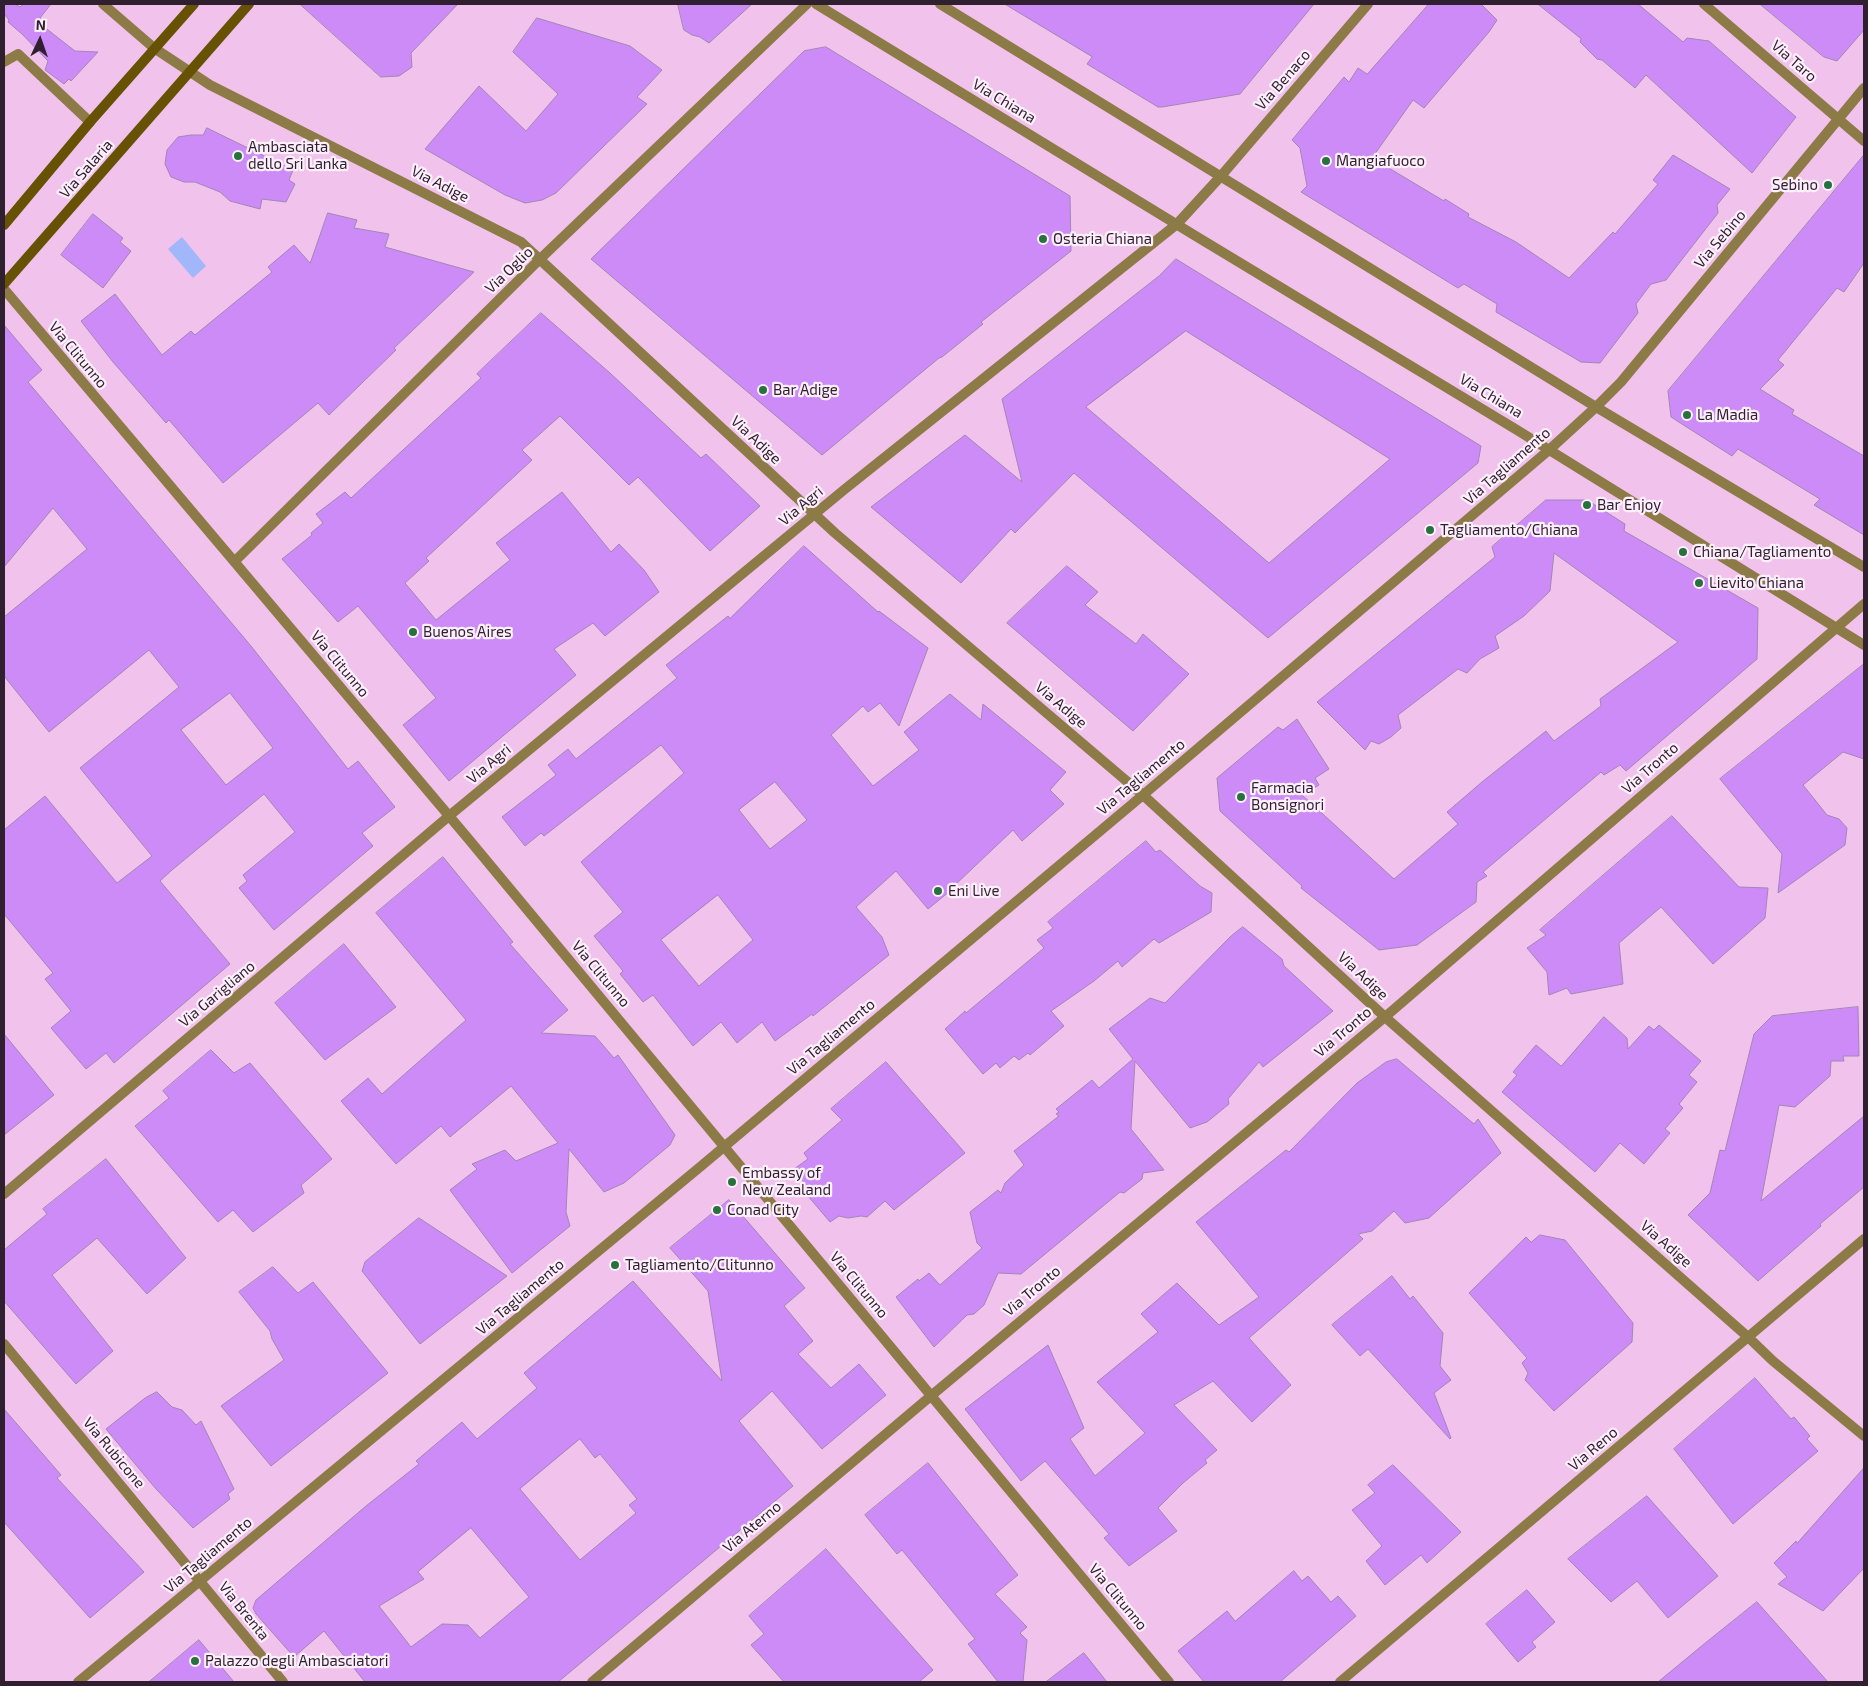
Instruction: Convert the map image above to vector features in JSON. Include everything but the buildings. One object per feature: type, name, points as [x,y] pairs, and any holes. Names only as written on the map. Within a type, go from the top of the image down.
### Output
[{"type":"main road","name":"Via Salaria","points":[[4,225],[90,122],[194,4]]},
{"type":"main road","name":"Via Salaria","points":[[4,284],[249,4]]},
{"type":"street","points":[[103,4],[154,48],[188,72]]},
{"type":"street","name":"Via Oglio","points":[[235,561],[540,260],[807,4]]},
{"type":"street","name":"Via Chiana","points":[[816,4],[1549,450],[1864,645]]},
{"type":"street","points":[[940,4],[1596,407],[1864,567]]},
{"type":"street","name":"Via Benaco","points":[[1221,176],[1368,4]]},
{"type":"street","name":"Via Taro","points":[[1704,4],[1864,141]]},
{"type":"street","points":[[4,62],[18,54],[90,122]]},
{"type":"street","name":"Via Adige","points":[[188,72],[210,85],[521,242],[814,515],[1143,795],[1385,1017],[1773,1361],[1864,1436]]},
{"type":"street","name":"Via Sebino","points":[[1596,407],[1621,382],[1864,88]]},
{"type":"street","points":[[1177,224],[1221,176]]},
{"type":"street","name":"Via Agri","points":[[449,816],[814,515],[1177,224]]},
{"type":"street","name":"Via Clitunno","points":[[4,290],[449,816],[1169,1682]]},
{"type":"street","name":"Via Tagliamento","points":[[78,1682],[724,1147],[1143,795],[1549,450],[1596,407]]},
{"type":"street","name":"Via Tronto","points":[[932,1395],[1385,1017],[1864,604]]},
{"type":"street","name":"Via Garigliano","points":[[4,1194],[449,816]]},
{"type":"street","name":"Via Reno","points":[[1340,1682],[1864,1239]]},
{"type":"street","name":"Via Rubicone","points":[[4,1344],[200,1582]]},
{"type":"street","name":"Via Aterno","points":[[592,1682],[932,1395]]},
{"type":"street","name":"Via Brenta","points":[[200,1582],[283,1682]]},
{"type":"water","points":[[182,237],[206,266],[193,278],[168,249]]},
{"type":"place","name":"Ambasciata dello Sri Lanka","points":[[238,156]]},
{"type":"place","name":"Mangiafuoco","points":[[1326,161]]},
{"type":"place","name":"Sebino","points":[[1828,185]]},
{"type":"place","name":"Osteria Chiana","points":[[1043,239]]},
{"type":"place","name":"Bar Adige","points":[[763,390]]},
{"type":"place","name":"La Madia","points":[[1687,415]]},
{"type":"place","name":"Bar Enjoy","points":[[1587,505]]},
{"type":"place","name":"Tagliamento/Chiana","points":[[1430,530]]},
{"type":"place","name":"Chiana/Tagliamento","points":[[1683,552]]},
{"type":"place","name":"Lievito Chiana","points":[[1699,583]]},
{"type":"place","name":"Buenos Aires","points":[[413,632]]},
{"type":"place","name":"Farmacia Bonsignori","points":[[1241,797]]},
{"type":"place","name":"Eni Live","points":[[938,891]]},
{"type":"place","name":"Embassy of New Zealand","points":[[732,1182]]},
{"type":"place","name":"Conad City","points":[[717,1210]]},
{"type":"place","name":"Tagliamento/Clitunno","points":[[615,1265]]},
{"type":"place","name":"Palazzo degli Ambasciatori","points":[[195,1661]]}]
